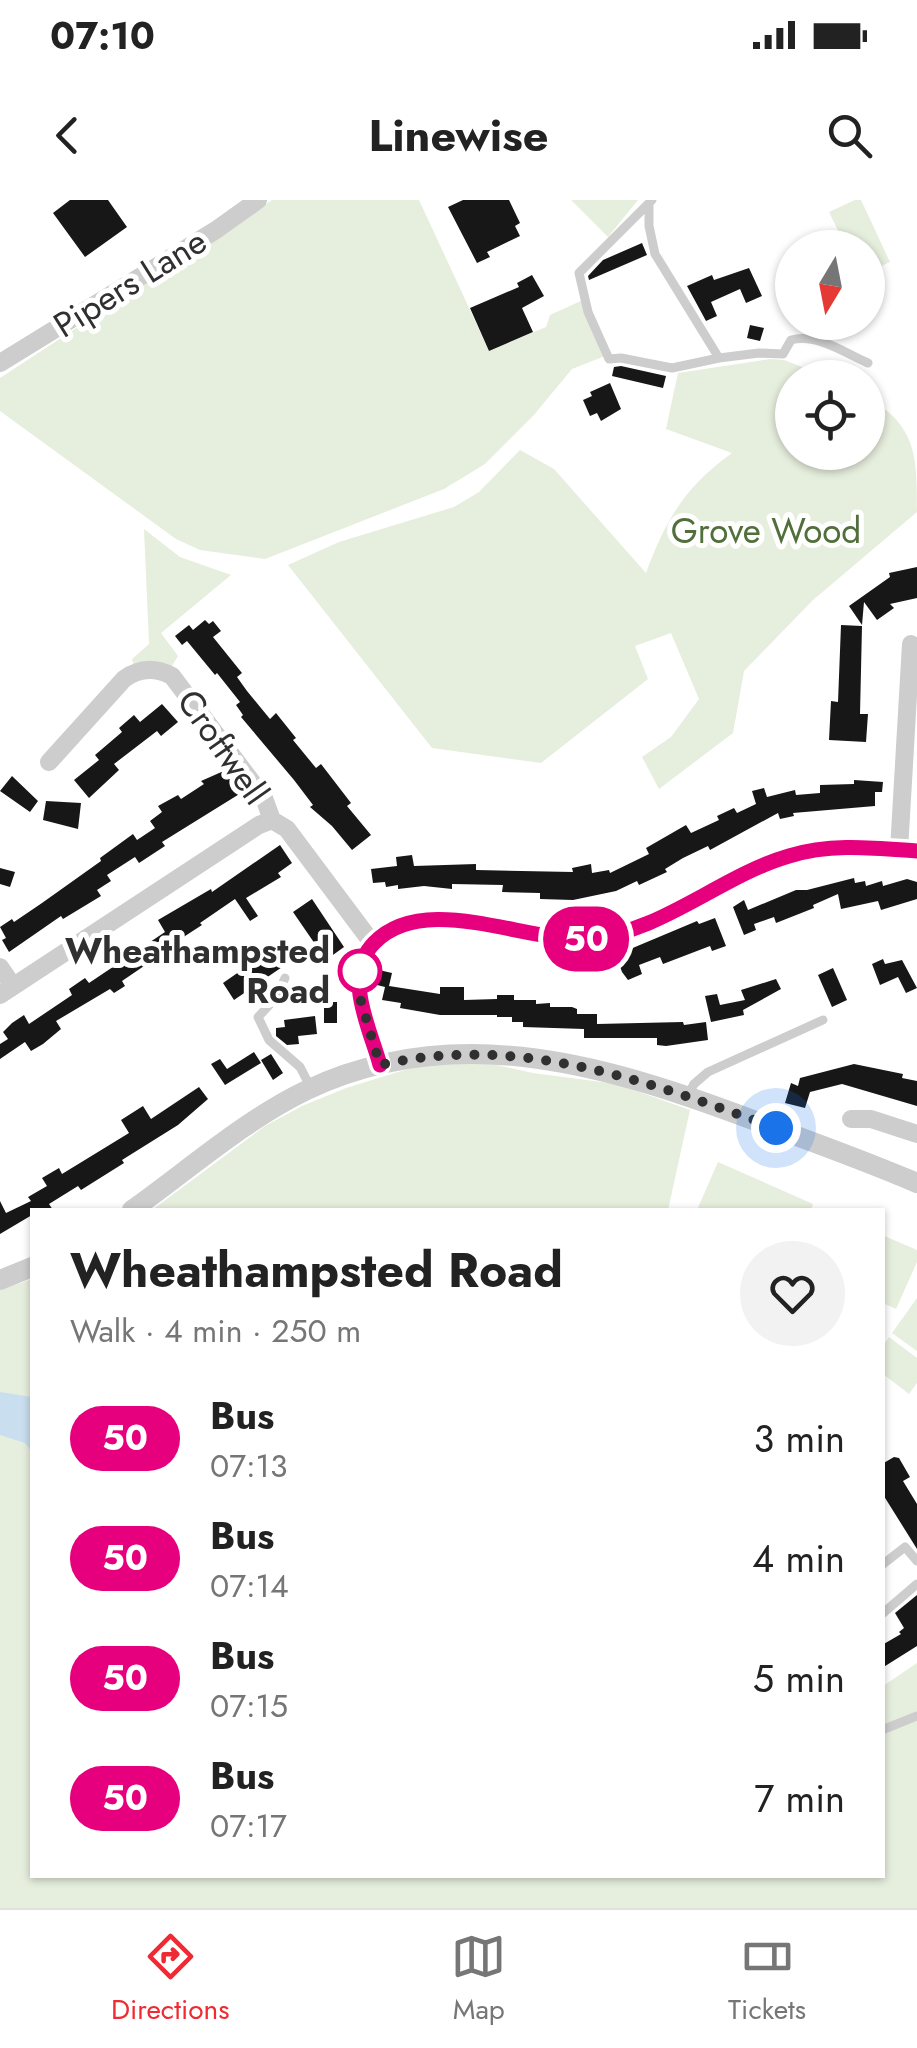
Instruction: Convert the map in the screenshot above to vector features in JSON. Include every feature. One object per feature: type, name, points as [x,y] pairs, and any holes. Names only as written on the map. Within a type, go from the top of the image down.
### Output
[{"type":"street","name":"Pipers Lane","points":[[0,363],[258,200]]},
{"type":"street","points":[[380,1065],[358,986],[360,968],[373,944],[399,926],[448,920],[478,922],[536,936],[590,938],[646,924],[748,871],[788,856],[846,847],[908,850],[911,644]]},
{"type":"street","name":"Croftwell","points":[[49,762],[124,678],[133,672],[157,670],[178,682],[264,798],[272,820],[287,829],[373,944]]},
{"type":"street","points":[[0,967],[6,991],[258,824],[272,820]]},
{"type":"street","points":[[135,1208],[282,1103],[311,1088],[422,1055],[493,1053],[633,1078],[917,1182]]},
{"type":"street","points":[[851,1119],[871,1119],[917,1134]]},
{"type":"street","points":[[0,1280],[30,1268]]},
{"type":"lane","points":[[650,202],[650,240],[655,254],[719,358]]},
{"type":"lane","points":[[650,202],[580,272],[588,312],[609,360],[621,358],[672,368],[719,358],[783,354],[791,340],[800,338],[813,338],[860,360]]},
{"type":"lane","points":[[286,978],[276,998],[258,1017],[269,1040],[300,1067],[311,1088]]},
{"type":"lane","points":[[688,1096],[694,1084],[708,1072],[823,1020]]},
{"type":"lane","points":[[885,1564],[905,1547],[917,1561]]},
{"type":"lane","points":[[885,1611],[917,1584]]},
{"type":"lane","points":[[885,1729],[917,1716]]},
{"type":"green space","points":[[272,200],[419,200],[489,351],[546,327],[550,315],[583,300],[605,356],[572,369],[485,464],[444,489],[265,559],[200,550],[176,539],[0,411],[0,378]]},
{"type":"green space","points":[[571,200],[638,200],[608,237]]},
{"type":"green space","points":[[861,200],[875,230],[838,230],[829,212]]},
{"type":"green space","name":"Grove Wood","points":[[770,359],[784,360],[775,360],[775,470],[885,470],[885,410],[911,445],[917,512],[813,600],[744,671],[733,733],[659,789],[642,757],[671,737],[699,699],[671,633],[635,646],[648,679],[541,763],[432,748],[288,565],[339,542],[454,507],[479,492],[520,450],[554,469],[646,573],[661,536],[689,492],[732,453],[666,429],[678,373]]},
{"type":"green space","points":[[144,529],[180,557],[231,575],[161,633],[178,656],[170,669],[134,667],[132,659],[149,644]]},
{"type":"green space","points":[[479,1061],[617,1084],[690,1110],[668,1208],[155,1208],[265,1126],[302,1106],[424,1064]]},
{"type":"green space","points":[[718,1162],[813,1204],[812,1208],[698,1208]]},
{"type":"green space","points":[[885,1236],[917,1250],[917,1262],[896,1309],[885,1304]]},
{"type":"green space","points":[[30,1280],[30,1878],[885,1878],[885,1685],[917,1663],[917,1908],[0,1908],[0,1290]]},
{"type":"green space","points":[[917,1298],[917,1351],[892,1333]]},
{"type":"green space","points":[[889,1337],[917,1358],[917,1383],[909,1394],[885,1376],[885,1343]]},
{"type":"water","points":[[0,1392],[30,1397],[30,1449],[25,1443],[0,1435]]},
{"type":"building","points":[[70,200],[108,200],[127,227],[85,257],[53,213]]},
{"type":"building","points":[[463,200],[509,200],[520,223],[515,226],[520,236],[487,252],[490,257],[477,263],[448,207]]},
{"type":"building","points":[[642,243],[647,255],[589,280],[588,276],[603,260]]},
{"type":"building","points":[[749,268],[762,296],[746,303],[740,289],[711,302],[717,316],[706,321],[687,286],[712,275],[714,280]]},
{"type":"building","points":[[532,275],[544,296],[522,308],[533,332],[489,351],[470,308],[519,287],[517,283]]},
{"type":"building","points":[[750,325],[764,328],[760,341],[747,338]]},
{"type":"building","points":[[614,367],[666,376],[663,388],[612,376]]},
{"type":"building","points":[[610,383],[621,409],[601,421],[597,413],[590,416],[583,400],[592,396],[590,392]]},
{"type":"building","points":[[917,567],[917,598],[890,604],[894,608],[877,620],[864,602],[862,625],[849,606],[890,577],[889,573]]},
{"type":"building","points":[[205,620],[209,624],[213,621],[221,631],[213,637],[242,673],[237,677],[247,691],[270,719],[276,713],[316,768],[321,764],[351,803],[347,806],[371,835],[352,850],[310,807],[313,805],[294,780],[241,717],[236,705],[240,702],[217,673],[187,641],[182,645],[175,636],[189,625],[193,630]]},
{"type":"building","points":[[841,625],[862,626],[860,714],[868,714],[866,742],[829,740],[831,701],[838,702]]},
{"type":"building","points":[[162,704],[178,722],[161,736],[157,731],[114,764],[119,770],[89,798],[74,780],[99,760],[95,755],[122,732],[119,728],[134,715],[140,722]]},
{"type":"building","points":[[226,770],[241,793],[162,842],[165,846],[139,863],[135,857],[107,875],[111,881],[97,890],[101,896],[63,919],[61,916],[9,952],[0,927],[42,903],[133,834],[137,840],[155,828],[150,821],[162,812],[158,806],[178,795],[181,799],[204,784],[201,781]]},
{"type":"building","points":[[12,776],[38,801],[30,812],[0,791]]},
{"type":"building","points":[[854,780],[883,782],[882,792],[875,792],[875,806],[793,813],[794,816],[780,819],[778,813],[710,850],[708,846],[683,858],[665,869],[667,872],[616,891],[573,900],[540,899],[540,893],[502,892],[503,885],[398,889],[398,885],[373,883],[371,869],[397,866],[396,857],[412,855],[414,866],[476,864],[476,870],[573,872],[572,868],[591,864],[592,873],[610,873],[649,854],[646,848],[686,825],[691,833],[734,808],[737,813],[756,804],[752,791],[764,788],[767,797],[795,790],[796,795],[820,793],[820,785],[854,784]]},
{"type":"building","points":[[46,801],[81,803],[78,829],[43,820]]},
{"type":"building","points":[[280,845],[292,863],[278,873],[281,877],[246,898],[258,916],[250,921],[235,899],[182,938],[184,941],[162,960],[149,968],[147,964],[122,981],[125,986],[114,993],[110,989],[56,1021],[61,1029],[43,1044],[31,1051],[25,1042],[0,1059],[0,1044],[8,1039],[3,1032],[12,1023],[24,1015],[29,1024],[72,995],[69,989],[85,978],[89,983],[165,932],[158,920],[211,889],[212,892]]},
{"type":"building","points":[[0,868],[15,872],[10,887],[0,884]]},
{"type":"building","points":[[854,878],[855,883],[865,881],[866,886],[907,879],[917,882],[917,899],[881,910],[878,901],[841,909],[838,894],[776,923],[774,917],[754,924],[756,930],[744,935],[733,907],[744,900],[748,910],[796,890]]},
{"type":"building","points":[[312,899],[344,947],[326,960],[293,912]]},
{"type":"building","points":[[715,918],[726,946],[712,951],[710,946],[663,964],[660,957],[639,965],[642,974],[628,980],[622,972],[616,955],[697,921],[699,924]]},
{"type":"building","points":[[276,946],[288,963],[234,1000],[223,983]]},
{"type":"building","points":[[883,959],[885,964],[902,960],[917,988],[906,993],[898,977],[880,985],[872,964]]},
{"type":"building","points":[[833,968],[847,1000],[832,1007],[818,975]]},
{"type":"building","points":[[379,970],[392,973],[389,986],[440,994],[440,987],[464,987],[464,1000],[514,995],[514,1000],[536,1000],[536,1004],[550,1003],[550,1007],[572,1007],[577,1014],[597,1014],[597,1024],[706,1022],[708,1040],[666,1046],[657,1045],[657,1038],[584,1038],[584,1029],[523,1027],[523,1022],[512,1022],[512,1017],[440,1015],[400,1008],[401,1003],[382,1000],[385,987],[377,985]]},
{"type":"building","points":[[776,979],[781,989],[743,1010],[744,1015],[711,1022],[705,996],[717,994],[720,1005],[745,1000],[741,990]]},
{"type":"building","points":[[324,1002],[337,1002],[337,1023],[324,1023]]},
{"type":"building","points":[[315,1016],[317,1034],[298,1036],[299,1044],[287,1045],[276,1036],[276,1028],[285,1027],[284,1020]]},
{"type":"building","points":[[254,1052],[261,1063],[225,1085],[211,1064],[220,1059],[227,1069]]},
{"type":"building","points":[[271,1054],[283,1073],[273,1080],[261,1060]]},
{"type":"building","points":[[854,1064],[903,1074],[902,1078],[917,1081],[917,1106],[842,1084],[810,1092],[805,1108],[785,1103],[791,1083],[798,1086],[800,1078]]},
{"type":"building","points":[[199,1087],[208,1099],[178,1125],[122,1160],[124,1163],[81,1190],[78,1186],[49,1204],[52,1208],[30,1208],[30,1216],[0,1234],[0,1201],[6,1213],[31,1201],[28,1197],[47,1186],[42,1178],[59,1168],[62,1174],[129,1133],[121,1120],[143,1106],[151,1119]]},
{"type":"building","points":[[899,1458],[910,1477],[903,1481],[917,1504],[917,1549],[885,1498],[885,1462]]},
{"type":"building","points":[[917,1595],[917,1646],[885,1666],[885,1643],[904,1628],[895,1613]]},
{"type":"bus line","name":"50","points":[[380,1065],[361,1002],[360,968],[373,944],[399,926],[448,920],[478,922],[559,939],[590,938],[646,924],[748,871],[788,856],[846,847],[917,851]]},
{"type":"place","name":"Wheathampsted Road","points":[[360,971]]},
{"type":"route","points":[[360,971],[361,1002],[380,1065],[456,1052],[536,1058],[633,1078],[776,1128]]}]
